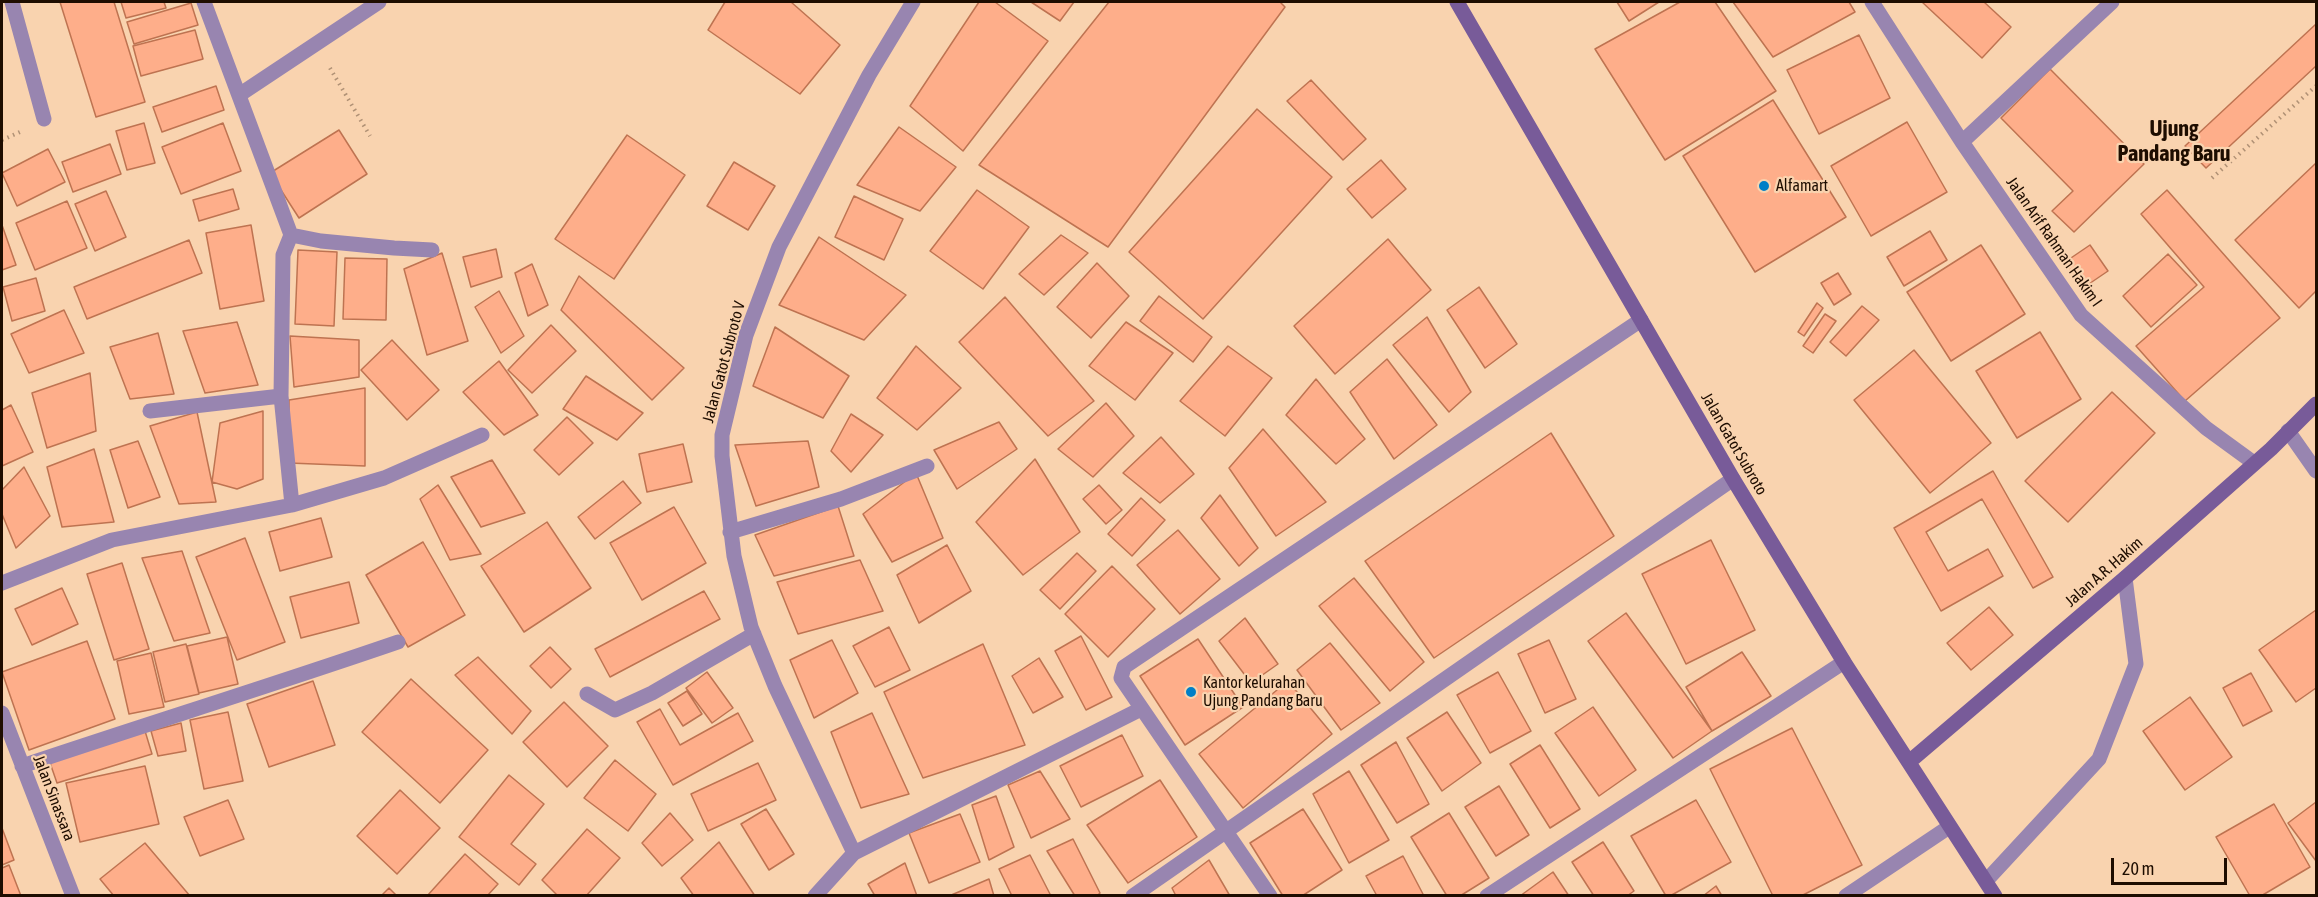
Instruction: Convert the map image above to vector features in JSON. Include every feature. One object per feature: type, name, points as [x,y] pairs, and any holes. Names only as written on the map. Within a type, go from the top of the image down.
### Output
[{"type":"street","points":[[12,2],[44,119]]},
{"type":"street","points":[[204,2],[291,235],[284,255],[281,396],[292,505]]},
{"type":"street","points":[[239,95],[379,2]]},
{"type":"street","name":"Jalan Gatot Subroto V","points":[[854,853],[775,686],[754,634],[738,580],[730,532],[722,435],[746,335],[779,247],[869,75],[914,2]]},
{"type":"street","name":"Jalan Gatot Subroto","points":[[1457,2],[1733,479],[1844,662],[1995,896]]},
{"type":"street","name":"Jalan Arif Rahman Hakim I","points":[[1872,2],[1962,142],[2081,315],[2206,428],[2254,463]]},
{"type":"street","points":[[1962,142],[2112,2]]},
{"type":"street","points":[[291,235],[321,241],[432,250]]},
{"type":"street","points":[[1270,896],[1121,678],[1126,665],[1641,320]]},
{"type":"street","points":[[150,411],[281,396]]},
{"type":"street","name":"Jalan A.R. Hakim","points":[[1910,762],[2125,578],[2254,463],[2316,404]]},
{"type":"street","points":[[2288,431],[2316,471]]},
{"type":"street","points":[[2,582],[112,540],[292,505],[384,478],[482,435]]},
{"type":"street","points":[[730,532],[841,499],[927,466]]},
{"type":"street","points":[[1133,896],[1733,479]]},
{"type":"street","points":[[1986,881],[2099,759],[2136,664],[2125,578]]},
{"type":"street","points":[[587,694],[615,710],[652,693],[754,634]]},
{"type":"street","points":[[22,766],[398,642]]},
{"type":"street","points":[[1487,896],[1844,662]]},
{"type":"street","points":[[815,896],[854,853],[1141,710]]},
{"type":"street","name":"Jalan Sinassara","points":[[2,713],[73,896]]},
{"type":"street","points":[[1846,896],[1949,827]]},
{"type":"path","points":[[316,44],[370,136]]},
{"type":"path","points":[[2212,178],[2316,87]]},
{"type":"building","points":[[60,2],[114,2],[145,102],[96,117]]},
{"type":"building","points":[[121,2],[164,2],[166,8],[126,18]]},
{"type":"building","points":[[725,2],[791,2],[840,45],[800,94],[708,30]]},
{"type":"building","points":[[979,2],[995,2],[1048,41],[963,151],[910,106]]},
{"type":"building","points":[[1031,2],[1074,2],[1060,21]]},
{"type":"building","points":[[1109,2],[1280,2],[1285,7],[1108,247],[979,165]]},
{"type":"building","points":[[1617,2],[1659,2],[1629,21]]},
{"type":"building","points":[[1680,2],[1715,2],[1776,91],[1665,160],[1595,49]]},
{"type":"building","points":[[1733,2],[1849,2],[1855,12],[1773,57]]},
{"type":"building","points":[[1922,2],[1984,2],[2011,27],[1982,58]]},
{"type":"building","points":[[191,3],[198,25],[134,44],[127,22]]},
{"type":"building","points":[[2316,24],[2316,66],[2206,168],[2185,146]]},
{"type":"building","points":[[195,30],[203,59],[141,76],[133,46]]},
{"type":"building","points":[[1859,35],[1890,98],[1819,134],[1787,70]]},
{"type":"building","points":[[2050,69],[2144,164],[2074,232],[2052,211],[2073,191],[2001,118]]},
{"type":"building","points":[[1311,80],[1366,139],[1343,160],[1287,101]]},
{"type":"building","points":[[216,86],[224,110],[162,132],[153,107]]},
{"type":"building","name":"Alfamart","points":[[1773,100],[1846,217],[1755,272],[1683,156]]},
{"type":"building","points":[[1257,109],[1332,177],[1203,319],[1129,252]]},
{"type":"building","points":[[1907,122],[1947,192],[1871,236],[1831,166]]},
{"type":"building","points":[[144,123],[155,163],[127,170],[116,131]]},
{"type":"building","points":[[223,123],[241,171],[181,194],[162,147]]},
{"type":"building","points":[[899,127],[956,167],[920,211],[857,185]]},
{"type":"building","points":[[339,130],[367,174],[299,218],[270,173]]},
{"type":"building","points":[[627,135],[685,175],[614,279],[555,239]]},
{"type":"building","points":[[110,144],[121,174],[73,192],[62,162]]},
{"type":"building","points":[[48,149],[65,182],[17,206],[2,173]]},
{"type":"building","points":[[1381,160],[1406,189],[1372,218],[1347,189]]},
{"type":"building","points":[[734,162],[775,186],[748,230],[707,206]]},
{"type":"building","points":[[2316,163],[2316,291],[2299,308],[2235,240]]},
{"type":"building","points":[[233,189],[239,209],[199,221],[193,200]]},
{"type":"building","points":[[977,190],[1029,227],[983,289],[930,251]]},
{"type":"building","points":[[2167,190],[2280,318],[2185,401],[2136,346],[2204,287],[2141,214]]},
{"type":"building","points":[[106,191],[126,237],[95,251],[75,204]]},
{"type":"building","points":[[854,196],[903,219],[884,260],[835,237]]},
{"type":"building","points":[[67,201],[87,248],[35,270],[16,223]]},
{"type":"building","points":[[2,225],[16,265],[2,270]]},
{"type":"building","points":[[251,225],[264,301],[220,309],[206,233]]},
{"type":"building","points":[[1930,231],[1947,260],[1904,286],[1887,257]]},
{"type":"building","points":[[1061,235],[1088,253],[1044,295],[1019,274]]},
{"type":"building","points":[[819,237],[906,295],[864,340],[779,305]]},
{"type":"building","points":[[1388,239],[1431,290],[1335,374],[1294,326]]},
{"type":"building","points":[[189,240],[202,273],[87,319],[74,287]]},
{"type":"building","points":[[1981,245],[2025,314],[1951,361],[1907,292]]},
{"type":"building","points":[[2090,245],[2108,271],[2083,288],[2065,262]]},
{"type":"building","points":[[496,249],[502,277],[471,287],[463,257]]},
{"type":"building","points":[[298,250],[337,252],[334,326],[295,324]]},
{"type":"building","points":[[442,253],[468,341],[427,355],[404,269]]},
{"type":"building","points":[[2168,254],[2197,285],[2151,327],[2123,296]]},
{"type":"building","points":[[345,258],[387,259],[386,320],[343,319]]},
{"type":"building","points":[[1097,263],[1129,296],[1091,338],[1057,307]]},
{"type":"building","points":[[532,264],[548,305],[528,316],[515,273]]},
{"type":"building","points":[[1838,273],[1851,294],[1834,305],[1821,283]]},
{"type":"building","points":[[579,276],[684,368],[652,400],[561,310]]},
{"type":"building","points":[[36,278],[45,311],[12,321],[3,287]]},
{"type":"building","points":[[1479,287],[1517,344],[1485,368],[1447,310]]},
{"type":"building","points":[[499,291],[524,336],[501,353],[475,307]]},
{"type":"building","points":[[1159,296],[1212,337],[1193,362],[1140,321]]},
{"type":"building","points":[[1005,297],[1094,401],[1048,436],[959,342]]},
{"type":"building","points":[[1817,303],[1823,308],[1804,336],[1798,332]]},
{"type":"building","points":[[1862,306],[1879,320],[1846,356],[1830,342]]},
{"type":"building","points":[[64,310],[84,353],[29,373],[11,334]]},
{"type":"building","points":[[1825,314],[1836,321],[1813,353],[1803,346]]},
{"type":"building","points":[[1427,317],[1471,392],[1449,412],[1393,345]]},
{"type":"building","points":[[237,322],[258,385],[205,393],[183,331]]},
{"type":"building","points":[[1126,322],[1173,353],[1135,400],[1089,366]]},
{"type":"building","points":[[551,325],[576,351],[532,393],[508,370]]},
{"type":"building","points":[[775,327],[849,376],[823,418],[753,386]]},
{"type":"building","points":[[2040,332],[2081,399],[2017,438],[1976,371]]},
{"type":"building","points":[[158,333],[174,394],[130,399],[110,347]]},
{"type":"building","points":[[290,336],[359,340],[359,377],[294,387]]},
{"type":"building","points":[[392,340],[439,390],[407,420],[361,370]]},
{"type":"building","points":[[916,346],[961,388],[917,430],[877,398]]},
{"type":"building","points":[[1228,346],[1272,378],[1225,436],[1180,401]]},
{"type":"building","points":[[1914,350],[1991,443],[1930,493],[1854,400]]},
{"type":"building","points":[[1387,359],[1437,425],[1394,459],[1350,392]]},
{"type":"building","points":[[499,361],[538,415],[504,435],[463,392]]},
{"type":"building","points":[[90,373],[96,431],[47,448],[32,393]]},
{"type":"building","points":[[586,376],[643,413],[617,440],[563,409]]},
{"type":"building","points":[[1316,379],[1365,439],[1336,464],[1286,415]]},
{"type":"building","points":[[365,388],[365,466],[289,463],[289,400]]},
{"type":"building","points":[[2112,392],[2155,433],[2068,522],[2025,481]]},
{"type":"building","points":[[1106,403],[1134,436],[1093,477],[1058,449]]},
{"type":"building","points":[[11,405],[33,452],[2,466],[2,410]]},
{"type":"building","points":[[263,411],[263,479],[237,489],[212,482],[220,423]]},
{"type":"building","points":[[197,412],[216,502],[179,504],[150,426]]},
{"type":"building","points":[[851,414],[883,435],[851,472],[831,451]]},
{"type":"building","points":[[567,417],[593,443],[559,475],[534,450]]},
{"type":"building","points":[[999,422],[1017,449],[957,489],[934,450]]},
{"type":"building","points":[[1263,429],[1326,502],[1276,536],[1229,468]]},
{"type":"building","points":[[1551,433],[1614,536],[1434,658],[1365,561]]},
{"type":"building","points":[[1161,437],[1194,474],[1160,503],[1123,473]]},
{"type":"building","points":[[138,441],[160,497],[128,508],[110,450]]},
{"type":"building","points":[[808,441],[819,487],[756,506],[735,445]]},
{"type":"building","points":[[683,444],[692,482],[647,492],[639,454]]},
{"type":"building","points":[[94,449],[114,522],[62,527],[47,467]]},
{"type":"building","points":[[1035,459],[1080,532],[1023,575],[976,522]]},
{"type":"building","points":[[492,460],[525,513],[481,527],[451,477]]},
{"type":"building","points":[[24,467],[50,516],[16,548],[2,514],[2,490]]},
{"type":"building","points":[[1993,471],[2053,577],[2033,588],[1982,499],[1926,532],[1948,571],[1988,549],[2003,576],[1941,611],[1894,528]]},
{"type":"building","points":[[916,473],[943,538],[892,562],[863,514]]},
{"type":"building","points":[[623,481],[641,503],[595,539],[578,517]]},
{"type":"building","points":[[438,485],[481,554],[450,560],[420,499]]},
{"type":"building","points":[[1099,485],[1122,510],[1106,524],[1083,499]]},
{"type":"building","points":[[1220,495],[1258,548],[1239,566],[1201,518]]},
{"type":"building","points":[[1141,498],[1165,520],[1132,556],[1108,534]]},
{"type":"building","points":[[838,506],[854,556],[774,576],[755,535]]},
{"type":"building","points":[[674,507],[706,563],[642,600],[610,543]]},
{"type":"building","points":[[321,518],[332,557],[280,571],[269,532]]},
{"type":"building","points":[[547,522],[591,588],[524,632],[481,566]]},
{"type":"building","points":[[1178,530],[1220,579],[1180,614],[1137,565]]},
{"type":"building","points":[[245,538],[285,642],[237,660],[196,557]]},
{"type":"building","points":[[1711,540],[1755,630],[1686,664],[1642,574]]},
{"type":"building","points":[[423,542],[465,615],[408,647],[366,575]]},
{"type":"building","points":[[947,545],[971,591],[919,623],[897,575]]},
{"type":"building","points":[[182,551],[210,633],[174,641],[142,558]]},
{"type":"building","points":[[1077,553],[1096,571],[1060,609],[1040,590]]},
{"type":"building","points":[[860,560],[883,611],[798,634],[777,582]]},
{"type":"building","points":[[122,563],[149,649],[114,660],[87,574]]},
{"type":"building","points":[[1112,566],[1155,609],[1108,657],[1065,614]]},
{"type":"building","points":[[1354,578],[1424,662],[1390,691],[1319,606]]},
{"type":"building","points":[[349,582],[359,623],[301,638],[290,597]]},
{"type":"building","points":[[62,588],[78,624],[32,645],[15,609]]},
{"type":"building","points":[[704,591],[720,619],[610,677],[595,649]]},
{"type":"building","points":[[1989,607],[2013,635],[1971,670],[1947,643]]},
{"type":"building","points":[[2316,610],[2316,688],[2296,702],[2259,650]]},
{"type":"building","points":[[1626,613],[1712,731],[1673,758],[1588,641]]},
{"type":"building","points":[[1245,618],[1278,664],[1251,683],[1219,641]]},
{"type":"building","points":[[889,627],[910,670],[875,687],[853,646]]},
{"type":"building","points":[[1081,636],[1112,697],[1086,710],[1055,651]]},
{"type":"building","points":[[227,637],[238,684],[199,693],[187,646]]},
{"type":"building","name":"Kantor kelurahan Ujung Pandang Baru","points":[[1198,639],[1243,707],[1185,745],[1140,676]]},
{"type":"building","points":[[832,640],[858,693],[814,718],[790,660]]},
{"type":"building","points":[[1549,640],[1576,699],[1545,713],[1518,654]]},
{"type":"building","points":[[87,641],[115,719],[29,750],[2,672]]},
{"type":"building","points":[[1330,643],[1380,703],[1341,730],[1297,670]]},
{"type":"building","points":[[186,644],[199,694],[165,702],[153,652]]},
{"type":"building","points":[[983,644],[1025,745],[923,778],[884,692]]},
{"type":"building","points":[[550,647],[571,669],[551,688],[530,666]]},
{"type":"building","points":[[1742,652],[1771,696],[1712,731],[1686,687]]},
{"type":"building","points":[[151,653],[164,707],[129,714],[117,661]]},
{"type":"building","points":[[478,657],[531,711],[512,734],[455,675]]},
{"type":"building","points":[[1039,658],[1063,697],[1033,713],[1012,676]]},
{"type":"building","points":[[707,672],[733,708],[712,723],[686,688]]},
{"type":"building","points":[[1498,672],[1531,731],[1490,753],[1457,695]]},
{"type":"building","points":[[2251,673],[2272,711],[2243,726],[2223,688]]},
{"type":"building","points":[[411,679],[488,750],[440,803],[362,732]]},
{"type":"building","points":[[313,681],[335,745],[269,767],[247,704]]},
{"type":"building","points":[[1288,681],[1332,734],[1243,808],[1199,754]]},
{"type":"building","points":[[687,691],[702,714],[683,726],[668,703]]},
{"type":"building","points":[[2190,697],[2232,757],[2185,790],[2143,731]]},
{"type":"building","points":[[564,702],[608,746],[567,787],[523,742]]},
{"type":"building","points":[[1593,707],[1636,770],[1599,796],[1555,733]]},
{"type":"building","points":[[660,709],[680,745],[738,713],[753,741],[673,785],[637,722]]},
{"type":"building","points":[[228,712],[243,781],[204,789],[190,720]]},
{"type":"building","points":[[1447,712],[1481,763],[1442,791],[1407,738]]},
{"type":"building","points":[[872,713],[909,794],[861,808],[831,732]]},
{"type":"building","points":[[181,723],[186,751],[158,756],[151,731]]},
{"type":"building","points":[[1792,728],[1862,865],[1801,896],[1773,896],[1710,769]]},
{"type":"building","points":[[145,731],[152,754],[57,783],[49,760]]},
{"type":"building","points":[[1122,735],[1143,776],[1081,807],[1060,766]]},
{"type":"building","points":[[1396,742],[1429,804],[1397,823],[1361,765]]},
{"type":"building","points":[[1540,745],[1580,809],[1550,828],[1510,764]]},
{"type":"building","points":[[615,760],[656,794],[628,831],[584,798]]},
{"type":"building","points":[[758,763],[776,800],[708,831],[691,794]]},
{"type":"building","points":[[145,766],[159,824],[80,842],[66,783]]},
{"type":"building","points":[[1040,771],[1070,819],[1031,838],[1008,785]]},
{"type":"building","points":[[1349,771],[1389,840],[1349,863],[1313,794]]},
{"type":"building","points":[[509,775],[544,804],[511,844],[536,864],[519,885],[459,837]]},
{"type":"building","points":[[1160,780],[1197,837],[1128,883],[1087,825]]},
{"type":"building","points":[[1499,786],[1529,835],[1496,856],[1465,807]]},
{"type":"building","points":[[400,790],[440,828],[397,874],[357,836]]},
{"type":"building","points":[[996,796],[1014,847],[989,860],[972,805]]},
{"type":"building","points":[[228,800],[244,839],[200,856],[184,817]]},
{"type":"building","points":[[1696,800],[1731,862],[1670,896],[1666,896],[1631,836]]},
{"type":"building","points":[[2316,802],[2316,861],[2288,823]]},
{"type":"building","points":[[2274,804],[2310,867],[2261,896],[2250,896],[2216,837]]},
{"type":"building","points":[[766,809],[794,854],[769,870],[741,824]]},
{"type":"building","points":[[1303,809],[1342,870],[1302,896],[1283,896],[1250,843]]},
{"type":"building","points":[[670,813],[693,840],[662,866],[642,843]]},
{"type":"building","points":[[1449,813],[1489,878],[1460,896],[1447,896],[1411,837]]},
{"type":"building","points":[[960,814],[980,862],[929,883],[909,833]]},
{"type":"building","points":[[2,828],[14,860],[2,865]]},
{"type":"building","points":[[587,829],[620,858],[586,896],[558,896],[542,880]]},
{"type":"building","points":[[1073,839],[1100,893],[1097,896],[1075,896],[1047,851]]},
{"type":"building","points":[[719,842],[755,896],[694,896],[681,878]]},
{"type":"building","points":[[1603,842],[1634,891],[1627,896],[1594,896],[1572,862]]},
{"type":"building","points":[[145,843],[190,896],[114,896],[100,879]]},
{"type":"building","points":[[465,854],[498,884],[487,896],[427,896]]},
{"type":"building","points":[[1030,855],[1051,896],[1012,896],[999,869]]},
{"type":"building","points":[[1403,856],[1424,896],[1377,896],[1366,876]]},
{"type":"building","points":[[1209,860],[1230,896],[1176,896],[1172,888]]},
{"type":"building","points":[[905,863],[917,896],[875,896],[868,884]]},
{"type":"building","points":[[9,865],[21,896],[2,896],[2,868]]},
{"type":"building","points":[[1553,872],[1569,896],[1520,896]]},
{"type":"building","points":[[989,879],[994,896],[949,896]]},
{"type":"building","points":[[1716,886],[1722,896],[1703,896]]},
{"type":"building","points":[[389,888],[397,896],[381,896]]},
{"type":"place","name":"Alfamart","points":[[1764,186]]},
{"type":"place","name":"Kantor kelurahan Ujung Pandang Baru","points":[[1191,692]]},
{"type":"district","name":"Ujung Pandang Baru","points":[[2174,142]]}]
